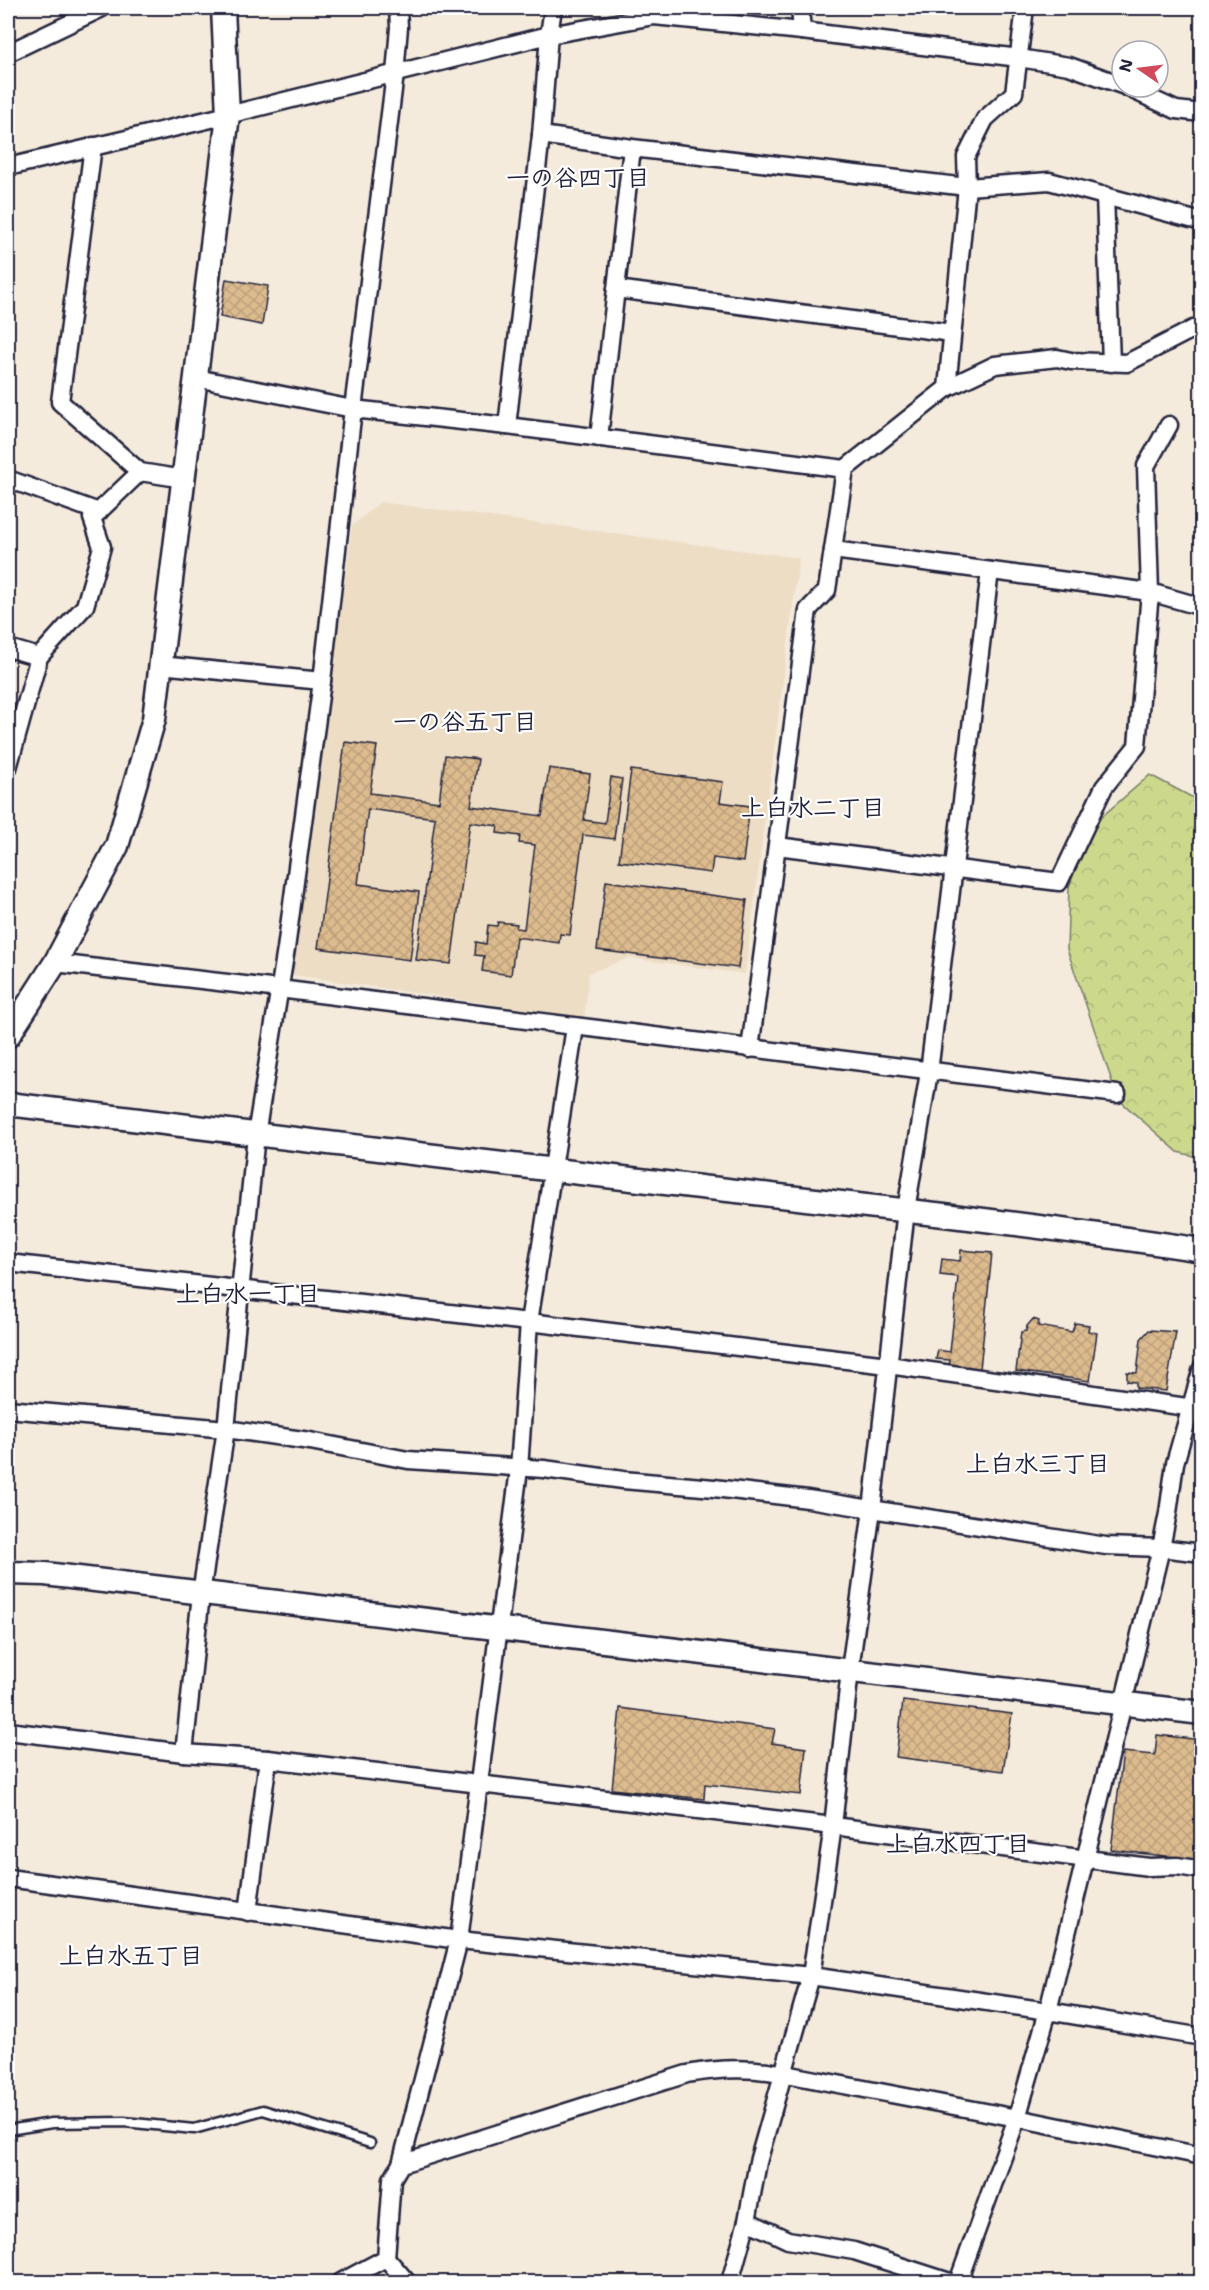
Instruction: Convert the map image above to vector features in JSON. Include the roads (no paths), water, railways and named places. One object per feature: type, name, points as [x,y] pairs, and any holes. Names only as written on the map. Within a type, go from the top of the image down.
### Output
[{"type":"street","points":[[8,53],[102,8]]},
{"type":"street","points":[[8,1036],[55,963],[117,846],[154,719],[228,115],[223,8]]},
{"type":"street","points":[[184,1753],[201,1594],[226,1429],[256,1135],[322,681],[395,74],[399,8]]},
{"type":"street","points":[[507,426],[541,135],[553,8]]},
{"type":"street","points":[[800,8],[802,31]]},
{"type":"street","points":[[947,388],[967,187],[966,157],[985,119],[1014,93],[1025,8]]},
{"type":"street","points":[[8,167],[549,35],[654,12],[1019,58],[1069,66],[1110,81]]},
{"type":"street","points":[[1152,99],[1176,110],[1202,113]]},
{"type":"street","points":[[541,135],[632,148],[967,187],[1049,181],[1202,222]]},
{"type":"street","points":[[93,146],[60,402],[140,472],[184,479]]},
{"type":"street","points":[[599,438],[632,148]]},
{"type":"street","points":[[1105,195],[1111,363]]},
{"type":"street","points":[[616,289],[952,333]]},
{"type":"street","points":[[750,1049],[808,610],[827,590],[845,469],[947,388],[995,365],[1057,358],[1127,363],[1193,329],[1202,328]]},
{"type":"street","points":[[196,378],[353,410],[507,426],[845,469]]},
{"type":"street","points":[[777,846],[1059,882],[1104,787],[1137,746],[1150,592],[1146,466],[1169,425]]},
{"type":"street","points":[[8,768],[39,657],[85,606],[102,547],[92,518],[140,472]]},
{"type":"street","points":[[8,479],[99,512]]},
{"type":"street","points":[[832,550],[1150,592],[1202,607]]},
{"type":"street","points":[[730,2283],[747,2221],[758,2162],[811,1976],[833,1826],[906,1210],[929,1072],[990,572]]},
{"type":"street","points":[[8,648],[39,657]]},
{"type":"street","points":[[160,665],[322,681]]},
{"type":"street","points":[[55,963],[1116,1094]]},
{"type":"street","points":[[407,2283],[386,2258],[392,2179],[401,2164],[459,1940],[519,1468],[529,1322],[555,1170],[575,1027]]},
{"type":"street","points":[[8,1104],[906,1210],[1085,1232],[1202,1250]]},
{"type":"street","points":[[8,1263],[888,1365],[1197,1408]]},
{"type":"street","points":[[957,2283],[1017,2118],[1048,2011],[1161,1548],[1175,1463],[1197,1408],[1202,1368]]},
{"type":"street","points":[[8,1409],[226,1429],[310,1441],[408,1460],[519,1468],[726,1489],[872,1509],[1106,1546],[1161,1548],[1202,1553]]},
{"type":"street","points":[[8,1573],[45,1574],[1202,1713]]},
{"type":"street","points":[[8,1731],[184,1753],[268,1759],[833,1826],[1149,1867],[1177,1866],[1202,1870]]},
{"type":"street","points":[[248,1912],[268,1759]]},
{"type":"street","points":[[8,1878],[459,1940],[811,1976],[1048,2011],[1202,2037]]},
{"type":"street","points":[[401,2164],[687,2074],[718,2068],[784,2073],[1202,2156]]},
{"type":"street","points":[[747,2221],[788,2240],[854,2251],[950,2283]]},
{"type":"street","points":[[341,2283],[386,2258]]},
{"type":"lane","points":[[8,2130],[52,2123],[124,2122],[194,2129],[263,2110],[370,2143]]},
{"type":"district","name":"一の谷四丁目","points":[[578,178]]},
{"type":"district","name":"一の谷五丁目","points":[[465,722]]},
{"type":"district","name":"上白水二丁目","points":[[813,808]]},
{"type":"district","name":"上白水一丁目","points":[[248,1294]]},
{"type":"district","name":"上白水三丁目","points":[[1038,1464]]},
{"type":"district","name":"上白水四丁目","points":[[958,1844]]},
{"type":"district","name":"上白水五丁目","points":[[131,1956]]}]
